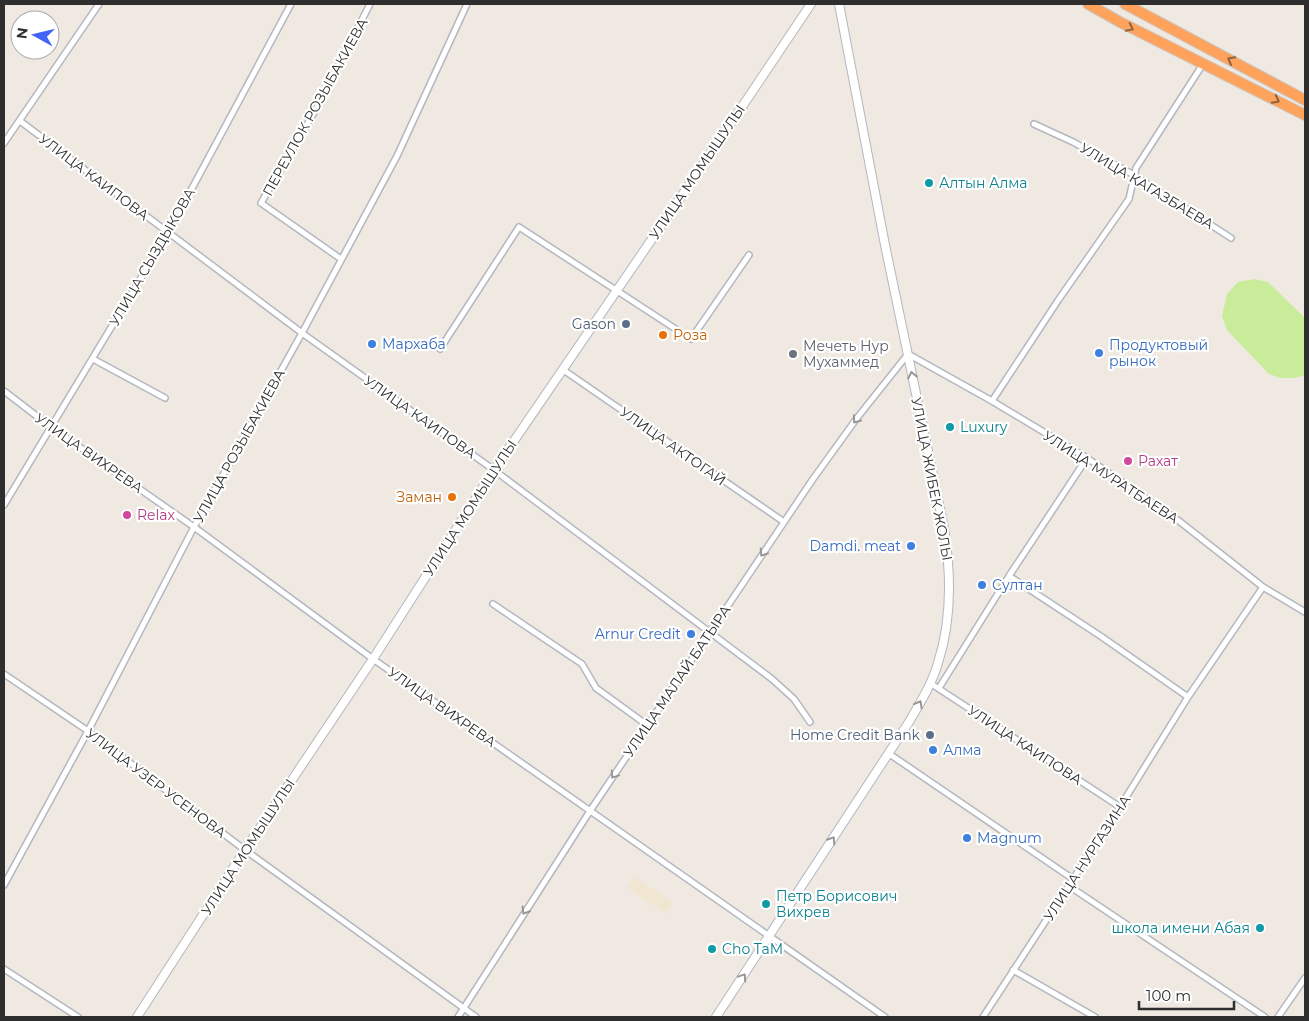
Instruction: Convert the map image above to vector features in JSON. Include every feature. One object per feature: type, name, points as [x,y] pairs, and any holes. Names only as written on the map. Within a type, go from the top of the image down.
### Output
[{"type":"highway","points":[[1088,4],[1305,115]]},
{"type":"highway","points":[[1125,4],[1305,100]]},
{"type":"street","points":[[4,144],[99,4]]},
{"type":"street","name":"УЛИЦА СЫЗДЫКОВА","points":[[4,505],[50,427],[93,360],[168,232],[291,4]]},
{"type":"street","name":"ПЕРЕУЛОК РОЗЫБАКИЕВА","points":[[341,259],[261,203],[320,104],[370,4]]},
{"type":"street","name":"УЛИЦА РОЗЫБАКИЕВА","points":[[4,885],[88,731],[194,527],[302,333],[397,156],[467,4]]},
{"type":"street","name":"УЛИЦА МОМЫШУЛЫ","points":[[137,1017],[245,850],[373,659],[494,470],[811,4]]},
{"type":"street","name":"УЛИЦА ЖИБЕК ЖОЛЫ","points":[[716,1017],[909,722],[939,662],[945,633],[949,562],[944,528],[885,245],[839,4]]},
{"type":"street","points":[[992,401],[1128,199],[1132,190],[1136,168],[1204,63]]},
{"type":"street","name":"УЛИЦА КАИПОВА","points":[[20,121],[302,333],[494,470],[772,679],[794,698],[810,722]]},
{"type":"street","name":"УЛИЦА КАГАЗБАЕВА","points":[[1034,124],[1081,146],[1134,175],[1231,238]]},
{"type":"street","points":[[440,349],[519,227],[691,339],[748,256]]},
{"type":"street","name":"УЛИЦА МУРАТБАЕВА","points":[[908,354],[992,401],[1087,458],[1179,521],[1264,586],[1305,612]]},
{"type":"street","name":"УЛИЦА МАЛАЙ БАТЫРА","points":[[458,1017],[590,811],[784,522],[857,418],[908,354]]},
{"type":"street","points":[[93,360],[165,398]]},
{"type":"street","name":"УЛИЦА АКТОГАЙ","points":[[562,369],[784,522]]},
{"type":"street","name":"УЛИЦА ВИХРЕВА","points":[[4,391],[50,427],[194,527],[373,659],[885,1017]]},
{"type":"street","points":[[939,688],[1009,576],[1087,458]]},
{"type":"street","points":[[1009,576],[1102,637],[1188,697]]},
{"type":"street","name":"УЛИЦА НУРГАЗИНА","points":[[983,1017],[1120,807],[1188,697],[1264,586]]},
{"type":"street","points":[[492,604],[582,664],[596,688],[647,725]]},
{"type":"street","name":"УЛИЦА УЗЕР УСЕНОВА","points":[[4,674],[88,731],[245,850],[476,1017]]},
{"type":"street","name":"УЛИЦА КАИПОВА","points":[[930,683],[1120,807]]},
{"type":"street","points":[[888,753],[1073,879]]},
{"type":"street","points":[[1069,886],[1265,1017]]},
{"type":"street","points":[[4,969],[78,1017]]},
{"type":"street","points":[[1013,970],[1095,1017]]},
{"type":"street","points":[[1278,1017],[1305,978]]},
{"type":"shaded area","points":[[634,877],[673,903],[666,914],[627,888]]},
{"type":"green space","points":[[1254,279],[1268,282],[1305,318],[1305,375],[1295,378],[1280,378],[1269,374],[1227,330],[1222,316],[1227,294],[1238,282]]},
{"type":"place","name":"Алтын Алма","points":[[929,183]]},
{"type":"place","name":"Gason","points":[[626,324]]},
{"type":"place","name":"Роза","points":[[663,335]]},
{"type":"place","name":"Мархаба","points":[[372,344]]},
{"type":"place","name":"Продуктовый рынок","points":[[1099,353]]},
{"type":"place","name":"Мечеть Нур Мухаммед","points":[[793,354]]},
{"type":"place","name":"Luxury","points":[[950,427]]},
{"type":"place","name":"Рахат","points":[[1128,461]]},
{"type":"place","name":"Заман","points":[[452,497]]},
{"type":"place","name":"Relax","points":[[127,515]]},
{"type":"place","name":"Damdi. meat","points":[[911,546]]},
{"type":"place","name":"Султан","points":[[982,585]]},
{"type":"place","name":"Arnur Credit","points":[[691,634]]},
{"type":"place","name":"Home Credit Bank","points":[[930,735]]},
{"type":"place","name":"Алма","points":[[933,750]]},
{"type":"place","name":"Magnum","points":[[967,838]]},
{"type":"place","name":"Петр Борисович Вихрев","points":[[766,904]]},
{"type":"place","name":"школа имени Абая","points":[[1260,928]]},
{"type":"place","name":"Cho TaM","points":[[712,949]]}]
